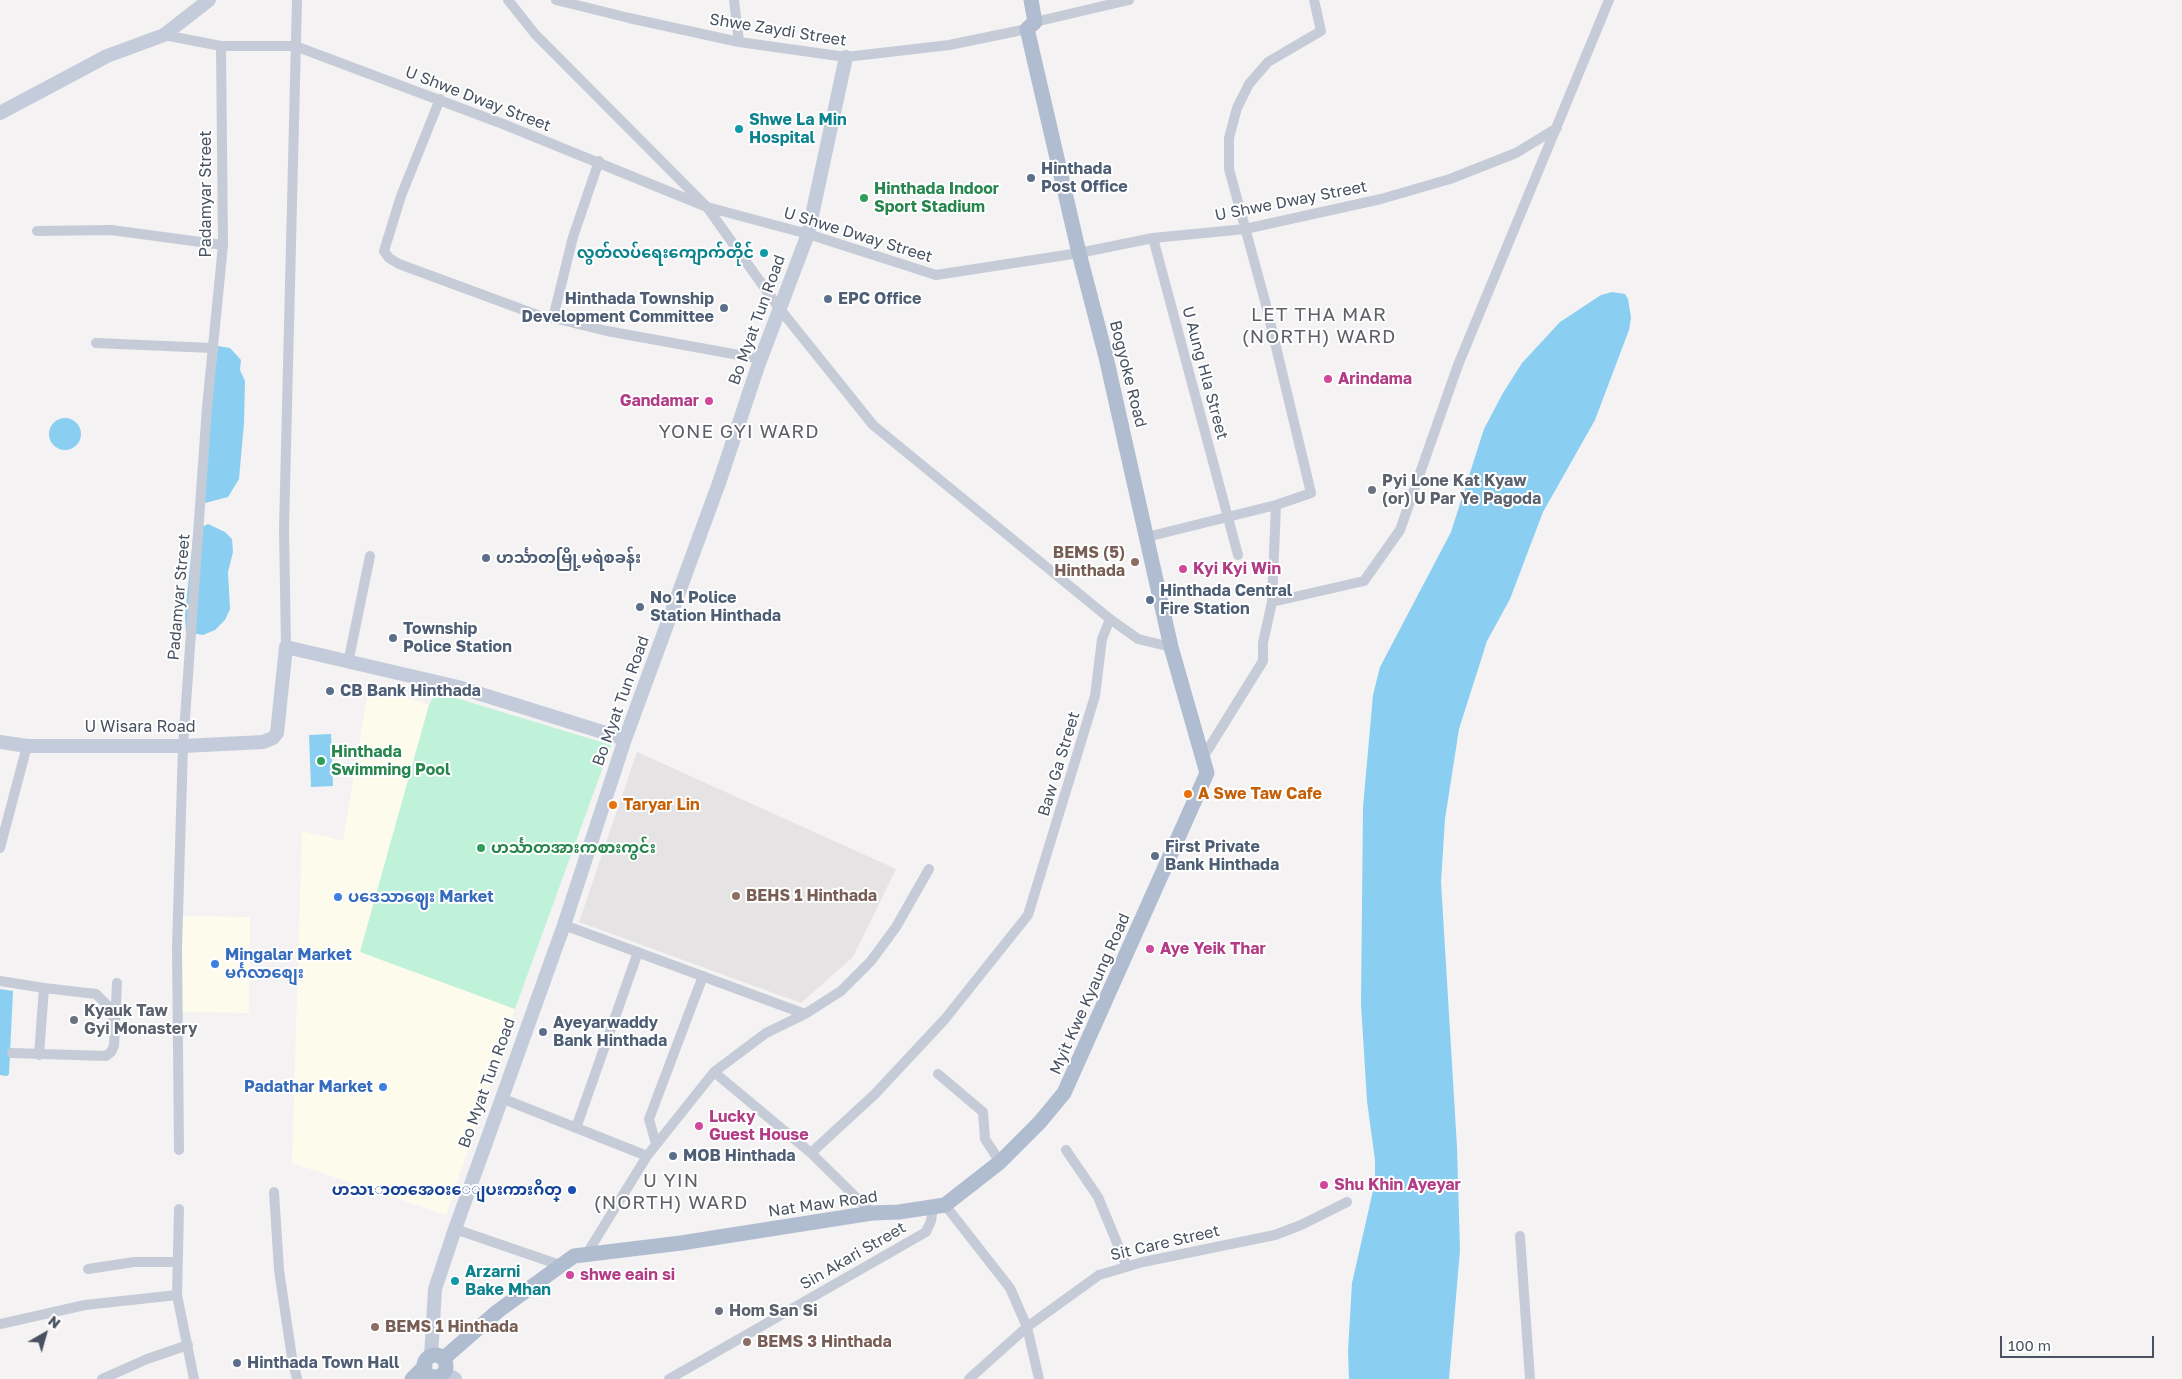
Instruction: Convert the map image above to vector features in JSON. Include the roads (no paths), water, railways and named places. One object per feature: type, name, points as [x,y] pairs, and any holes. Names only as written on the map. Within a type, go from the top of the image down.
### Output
[{"type":"main road","name":"Bogyoke Road","points":[[1031,0],[1031,26],[1079,252],[1106,357],[1171,647],[1202,760]]},
{"type":"main road","name":"Myit Kwe Kyaung Road","points":[[939,1206],[1000,1162],[1040,1122],[1064,1093],[1207,773],[1202,760]]},
{"type":"main road","name":"Nat Maw Road","points":[[412,1379],[437,1370],[498,1311],[574,1256],[681,1243],[872,1213],[898,1212],[939,1206]]},
{"type":"street","points":[[0,113],[107,56],[164,35],[208,0]]},
{"type":"street","points":[[296,0],[284,528],[286,647],[348,663],[458,687],[624,739]]},
{"type":"street","name":"Shwe Zaydi Street","points":[[556,0],[738,42],[846,57],[949,45],[1129,0]]},
{"type":"street","points":[[734,0],[738,42]]},
{"type":"street","points":[[1147,537],[1276,505],[1311,493],[1229,169],[1230,138],[1237,108],[1249,84],[1268,62],[1321,31],[1314,0]]},
{"type":"street","points":[[1272,602],[1364,581],[1400,530],[1458,365],[1609,0]]},
{"type":"street","points":[[510,2],[534,34],[707,206],[779,308],[872,425],[1110,619],[1138,639],[1171,647]]},
{"type":"street","name":"U Shwe Dway Street","points":[[164,35],[220,46],[295,46],[440,99],[707,206],[808,234],[936,275],[1153,238],[1245,228],[1381,199],[1450,179],[1516,152],[1557,128]]},
{"type":"street","name":"Padamyar Street","points":[[179,1150],[177,948],[183,746],[213,348],[223,245],[220,46]]},
{"type":"street","name":"Bo Myat Tun Road","points":[[437,1370],[435,1289],[501,1098],[564,925],[624,739],[719,483],[760,359],[808,234],[846,57]]},
{"type":"street","points":[[440,99],[401,196],[384,251],[389,258],[399,264],[540,316],[607,331],[760,359]]},
{"type":"street","points":[[553,318],[573,237],[598,161]]},
{"type":"street","points":[[36,231],[111,230],[223,245]]},
{"type":"street","name":"U Aung Hla Street","points":[[1153,238],[1238,554]]},
{"type":"street","points":[[96,342],[213,348]]},
{"type":"street","points":[[1202,760],[1263,661],[1263,644],[1272,602],[1276,505]]},
{"type":"street","points":[[348,663],[370,556]]},
{"type":"street","name":"Baw Ga Street","points":[[811,1153],[875,1094],[944,1019],[1028,915],[1095,696],[1102,639],[1110,619]]},
{"type":"street","name":"U Wisara Road","points":[[0,742],[27,746],[183,746],[263,742],[273,738],[277,732],[286,647]]},
{"type":"street","points":[[0,848],[27,746]]},
{"type":"street","points":[[586,1255],[647,1156],[714,1072],[766,1033],[805,1014],[841,991],[871,961],[896,927],[929,869]]},
{"type":"street","points":[[564,925],[805,1014]]},
{"type":"street","points":[[576,1128],[638,952]]},
{"type":"street","points":[[656,1144],[649,1119],[703,976]]},
{"type":"street","points":[[0,980],[44,988],[96,994],[107,1005],[116,1022]]},
{"type":"street","points":[[12,1053],[106,1056],[114,1046],[117,983]]},
{"type":"street","points":[[39,1055],[44,988]]},
{"type":"street","points":[[714,1072],[811,1153],[872,1213]]},
{"type":"street","points":[[938,1074],[983,1112],[985,1139],[1000,1162]]},
{"type":"street","points":[[501,1098],[647,1156]]},
{"type":"street","points":[[1066,1150],[1098,1197],[1127,1267]]},
{"type":"street","points":[[274,1192],[279,1270],[292,1358],[297,1379]]},
{"type":"street","name":"Sit Care Street","points":[[969,1379],[1026,1326],[1099,1275],[1127,1267],[1275,1235],[1301,1225],[1347,1202]]},
{"type":"street","points":[[939,1206],[1010,1288],[1026,1326],[1040,1379]]},
{"type":"street","name":"Sin Akari Street","points":[[669,1379],[926,1232],[939,1206]]},
{"type":"street","points":[[179,1209],[176,1295],[194,1379]]},
{"type":"street","points":[[455,1229],[560,1265]]},
{"type":"street","points":[[1520,1236],[1530,1379]]},
{"type":"street","points":[[88,1269],[134,1262],[177,1262]]},
{"type":"street","points":[[0,1324],[85,1304],[176,1295]]},
{"type":"street","points":[[102,1379],[147,1359],[188,1346]]},
{"type":"water","points":[[1612,292],[1625,294],[1628,299],[1631,318],[1629,330],[1595,420],[1543,512],[1510,599],[1487,641],[1459,729],[1445,819],[1441,882],[1457,1147],[1460,1250],[1449,1379],[1349,1379],[1348,1351],[1352,1283],[1375,1182],[1375,1160],[1367,1101],[1361,1004],[1363,807],[1373,695],[1380,667],[1451,532],[1484,429],[1503,393],[1522,363],[1560,322],[1601,295]]},
{"type":"water","points":[[218,346],[230,348],[241,360],[240,370],[245,381],[244,423],[239,479],[228,497],[205,503],[204,459]]},
{"type":"water","points":[[65,418],[71,419],[76,423],[80,428],[80,440],[76,445],[71,449],[65,450],[59,449],[54,445],[50,440],[49,434],[50,428],[54,423],[59,419]]},
{"type":"water","points":[[208,524],[225,532],[232,539],[233,552],[228,572],[230,609],[225,620],[215,630],[203,635],[186,632],[185,615],[193,538],[196,530]]},
{"type":"water","name":"Hinthada Swimming Pool","points":[[331,734],[333,786],[311,787],[309,735]]},
{"type":"water","points":[[0,989],[13,991],[9,1074],[7,1076],[0,1075]]},
{"type":"place","name":"Shwe La Min Hospital","points":[[739,129]]},
{"type":"place","name":"Hinthada Post Office","points":[[1031,178]]},
{"type":"place","name":"Hinthada Indoor Sport Stadium","points":[[864,198]]},
{"type":"place","name":"လွတ်လပ်ရေးကျောက်တိုင်","points":[[764,253]]},
{"type":"place","name":"EPC Office","points":[[828,299]]},
{"type":"place","name":"Hinthada Township Development Committee","points":[[724,308]]},
{"type":"place","name":"Arindama","points":[[1328,379]]},
{"type":"place","name":"Gandamar","points":[[709,401]]},
{"type":"place","name":"Pyi Lone Kat Kyaw (or) U Par Ye Pagoda","points":[[1372,490]]},
{"type":"place","name":"ဟင်္သာတမြို့မရဲစခန်း","points":[[486,558]]},
{"type":"place","name":"BEMS (5) Hinthada","points":[[1135,562]]},
{"type":"place","name":"Kyi Kyi Win","points":[[1183,569]]},
{"type":"place","name":"Hinthada Central Fire Station","points":[[1150,600]]},
{"type":"place","name":"No 1 Police Station Hinthada","points":[[640,607]]},
{"type":"place","name":"Township Police Station","points":[[393,638]]},
{"type":"place","name":"CB Bank Hinthada","points":[[330,691]]},
{"type":"place","name":"Hinthada Swimming Pool","points":[[321,761]]},
{"type":"place","name":"A Swe Taw Cafe","points":[[1188,794]]},
{"type":"place","name":"Taryar Lin","points":[[613,805]]},
{"type":"place","name":"ဟင်္သာတအားကစားကွင်း","points":[[481,848]]},
{"type":"place","name":"First Private Bank Hinthada","points":[[1155,856]]},
{"type":"place","name":"BEHS 1 Hinthada","points":[[736,896]]},
{"type":"place","name":"ပဒေသာဈေး Market","points":[[338,897]]},
{"type":"place","name":"Aye Yeik Thar","points":[[1150,949]]},
{"type":"place","name":"Mingalar Market မင်္ဂလာစျေး","points":[[215,964]]},
{"type":"place","name":"Kyauk Taw Gyi Monastery","points":[[74,1020]]},
{"type":"place","name":"Ayeyarwaddy Bank Hinthada","points":[[543,1032]]},
{"type":"place","name":"Padathar Market","points":[[383,1087]]},
{"type":"place","name":"Lucky Guest House","points":[[699,1126]]},
{"type":"place","name":"MOB Hinthada","points":[[673,1156]]},
{"type":"place","name":"Shu Khin Ayeyar","points":[[1324,1185]]},
{"type":"place","name":"ဟသၤာတအေဝးေျပးကားဂိတ္","points":[[572,1190]]},
{"type":"place","name":"shwe eain si","points":[[570,1275]]},
{"type":"place","name":"Arzarni Bake Mhan","points":[[455,1281]]},
{"type":"place","name":"Hom San Si","points":[[719,1311]]},
{"type":"place","name":"BEMS 1 Hinthada","points":[[375,1327]]},
{"type":"place","name":"BEMS 3 Hinthada","points":[[747,1342]]},
{"type":"place","name":"Hinthada Town Hall","points":[[237,1363]]},
{"type":"district","name":"LET THA MAR (NORTH) WARD","points":[[1319,326]]},
{"type":"district","name":"YONE GYI WARD","points":[[739,432]]},
{"type":"district","name":"U YIN (NORTH) WARD","points":[[671,1192]]}]
